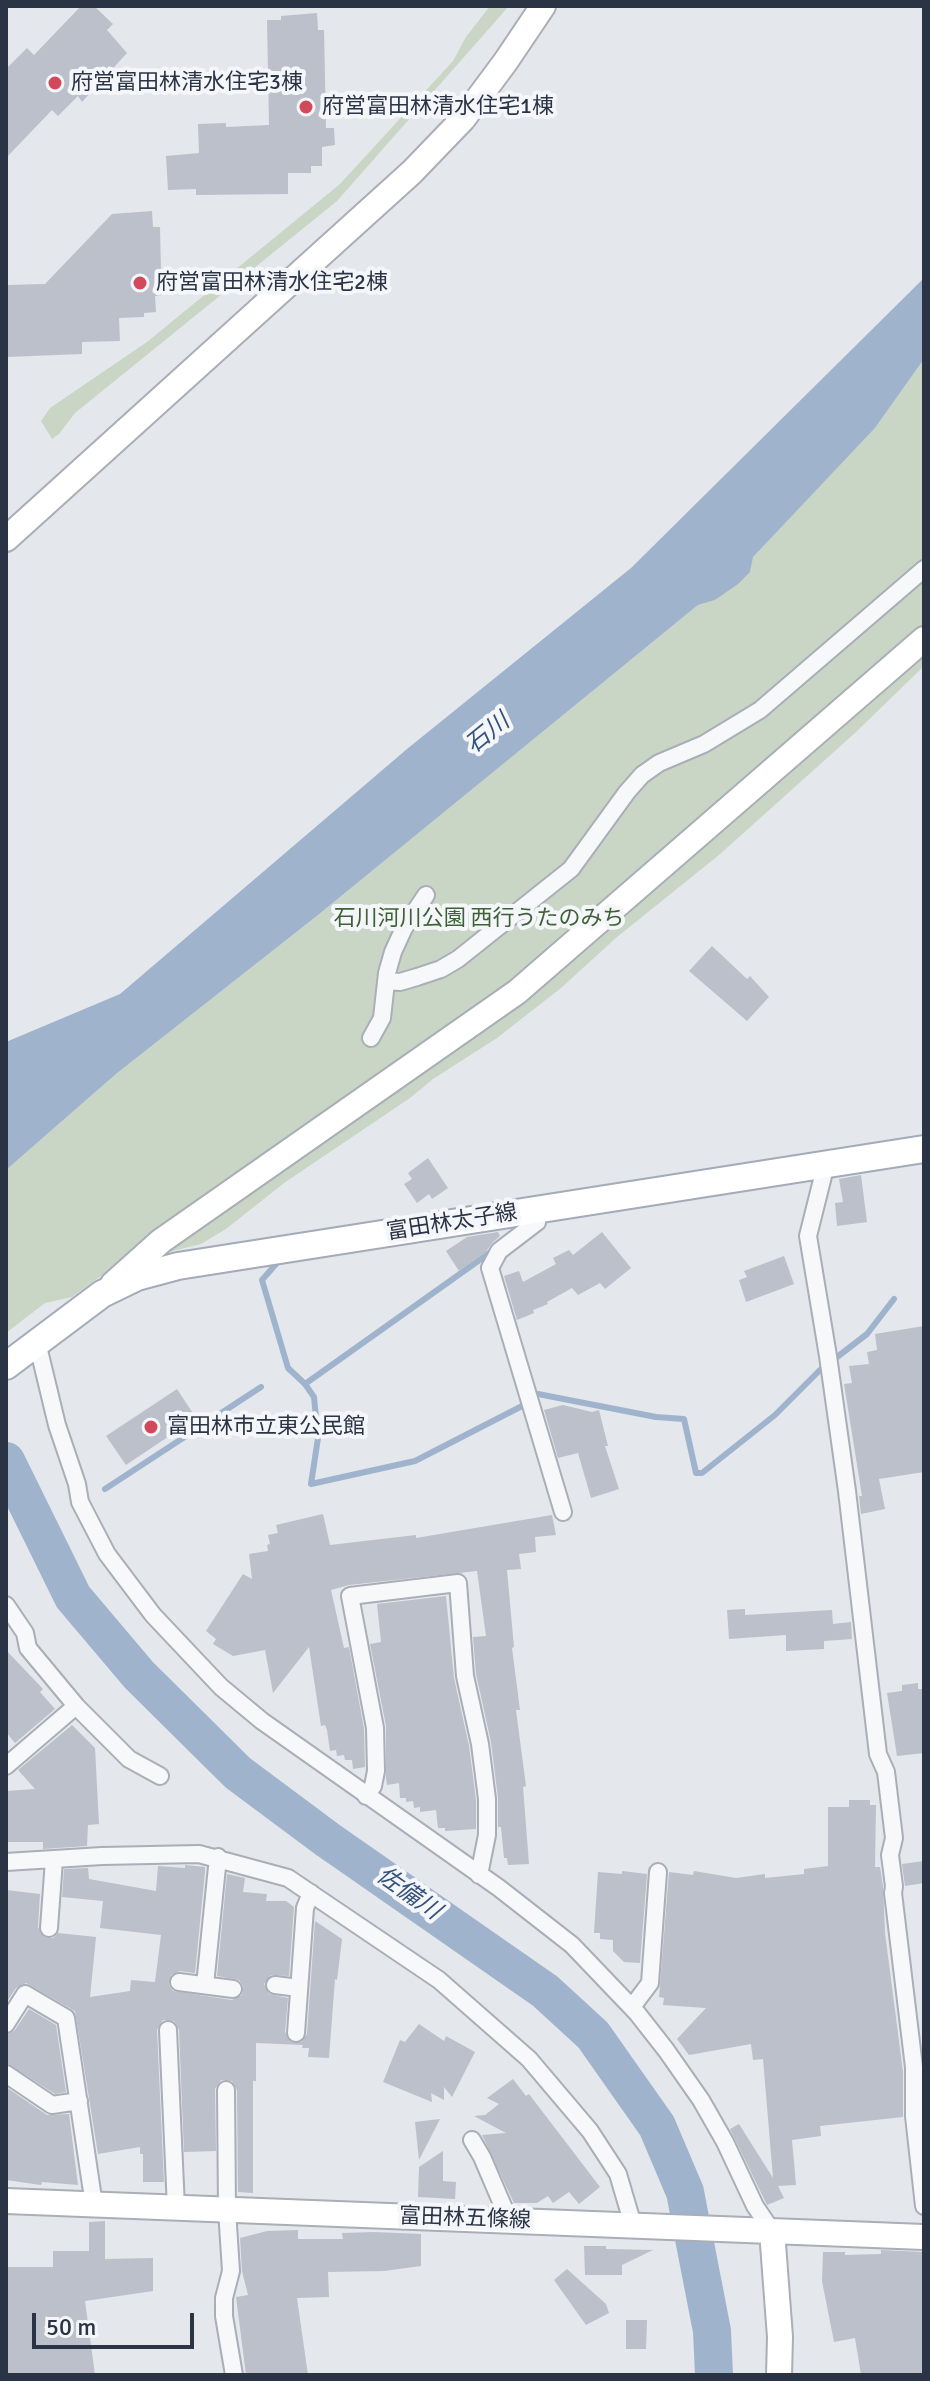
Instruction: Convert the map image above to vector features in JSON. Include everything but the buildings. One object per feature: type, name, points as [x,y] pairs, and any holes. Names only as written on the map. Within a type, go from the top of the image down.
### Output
[{"type":"main road","name":"富田林太子線","points":[[6,1366],[102,1294],[137,1277],[178,1266],[924,1149]]},
{"type":"street","points":[[6,539],[412,172],[463,119],[543,6]]},
{"type":"street","points":[[387,981],[400,982],[417,977],[458,959],[571,869],[642,775],[659,763],[704,744],[760,710],[924,569]]},
{"type":"street","points":[[102,1294],[161,1241],[517,992],[924,639]]},
{"type":"street","points":[[371,1038],[382,1018],[393,952],[404,928],[426,895]]},
{"type":"street","points":[[826,1164],[808,1236],[843,1461],[878,1754],[886,1772],[894,1838],[890,1855],[893,1893],[914,2067],[914,2116],[924,2206]]},
{"type":"street","points":[[536,1210],[537,1222],[499,1251],[490,1268],[563,1512]]},
{"type":"street","points":[[34,1344],[80,1502],[107,1554],[153,1615],[221,1687],[304,1753],[479,1875],[572,1945],[632,2007],[666,2050],[701,2100],[725,2142],[764,2231],[780,2337],[779,2375]]},
{"type":"street","points":[[366,1796],[373,1786],[376,1771],[375,1728],[350,1596],[458,1583],[465,1676],[480,1744],[487,1799],[487,1835],[479,1875]]},
{"type":"street","points":[[6,1605],[25,1633],[28,1648],[76,1706],[129,1759],[160,1776]]},
{"type":"street","points":[[9,1756],[76,1706]]},
{"type":"street","points":[[6,1862],[199,1854],[288,1878],[439,1980],[529,2059],[590,2131],[618,2174],[638,2225]]},
{"type":"street","points":[[205,1985],[218,1857]]},
{"type":"street","points":[[49,1928],[54,1860]]},
{"type":"street","points":[[632,2007],[650,1983],[658,1872]]},
{"type":"street","points":[[296,2033],[305,1908],[311,1893]]},
{"type":"street","points":[[179,1982],[233,1989]]},
{"type":"street","points":[[275,1985],[299,1988]]},
{"type":"street","points":[[6,2024],[25,1994],[66,2018],[94,2205]]},
{"type":"street","points":[[168,2030],[176,2208]]},
{"type":"street","points":[[6,2074],[52,2105],[79,2101]]},
{"type":"street","points":[[226,2090],[231,2271],[224,2298],[224,2316],[234,2375]]},
{"type":"street","points":[[472,2140],[509,2220]]},
{"type":"street","name":"富田林五條線","points":[[6,2201],[924,2237]]},
{"type":"green space","points":[[490,6],[509,6],[337,201],[75,413],[52,439],[41,421],[50,408],[147,342],[340,184],[453,61],[466,37]]},
{"type":"green space","name":"石川河川公園 西行うたのみち","points":[[924,359],[924,666],[855,733],[719,855],[497,1038],[284,1183],[226,1229],[201,1244],[116,1265],[72,1297],[45,1303],[6,1333],[6,1170],[116,1074],[318,915],[698,605],[715,600],[750,572],[752,557],[875,428]]},
{"type":"water","name":"石川","points":[[924,278],[924,359],[875,428],[753,557],[750,572],[738,584],[715,600],[698,605],[318,915],[116,1074],[6,1170],[6,1042],[120,994],[407,749],[631,568]]},
{"type":"waterway","points":[[305,1384],[495,1249]]},
{"type":"waterway","points":[[276,1264],[262,1280],[288,1368],[314,1397],[318,1438],[311,1484],[415,1461],[524,1405],[538,1394],[656,1417],[684,1419],[696,1473],[702,1473],[775,1415],[819,1371],[867,1334],[894,1299]]},
{"type":"waterway","points":[[105,1489],[261,1387]]},
{"type":"waterway","name":"佐備川","points":[[6,1461],[73,1597],[139,1675],[238,1773],[328,1840],[545,1991],[593,2035],[657,2126],[685,2192],[712,2331],[714,2375]]},
{"type":"place","name":"府営富田林清水住宅3棟","points":[[55,83]]},
{"type":"place","name":"府営富田林清水住宅1棟","points":[[306,107]]},
{"type":"place","name":"府営富田林清水住宅2棟","points":[[140,283]]},
{"type":"place","name":"富田林市立東公民館","points":[[151,1427]]}]
